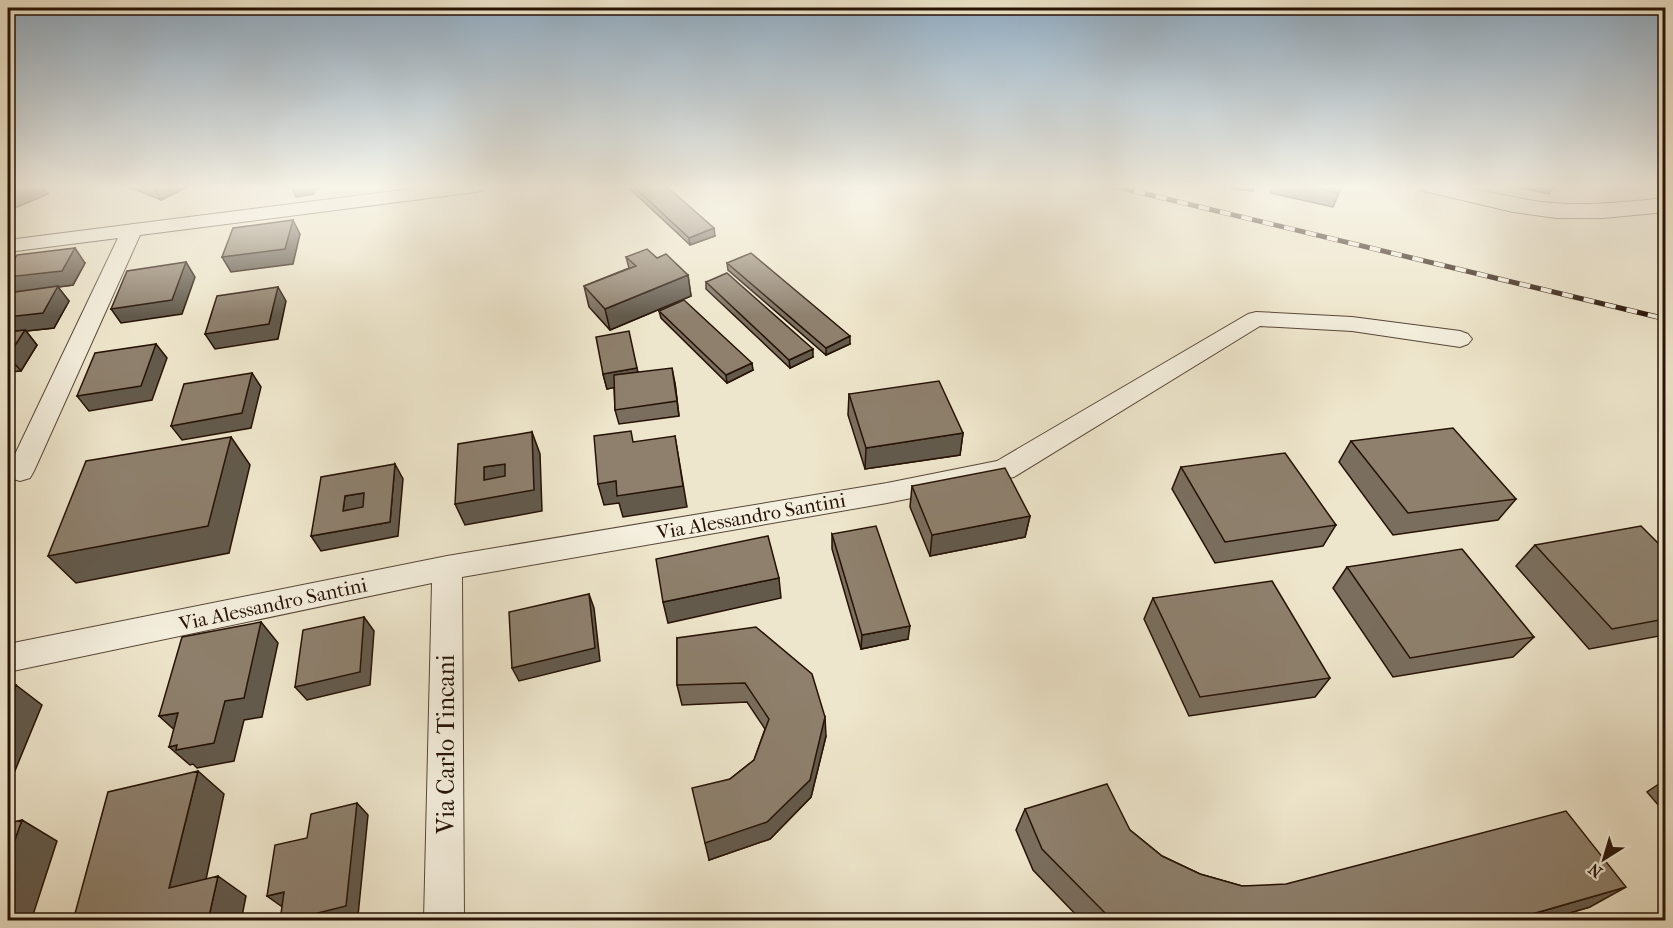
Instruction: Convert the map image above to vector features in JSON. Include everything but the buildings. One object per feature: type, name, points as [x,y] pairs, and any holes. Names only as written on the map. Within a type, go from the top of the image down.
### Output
[{"type":"street","points":[[8,246],[132,229]]},
{"type":"street","points":[[20,471],[134,229]]},
{"type":"street","name":"Via Alessandro Santini","points":[[8,658],[447,568],[875,495],[1004,470],[1256,319],[1352,324],[1460,339]]},
{"type":"street","name":"Via Carlo Tincani","points":[[444,921],[447,568]]},
{"type":"railway","points":[[1293,229],[1666,319]]}]
